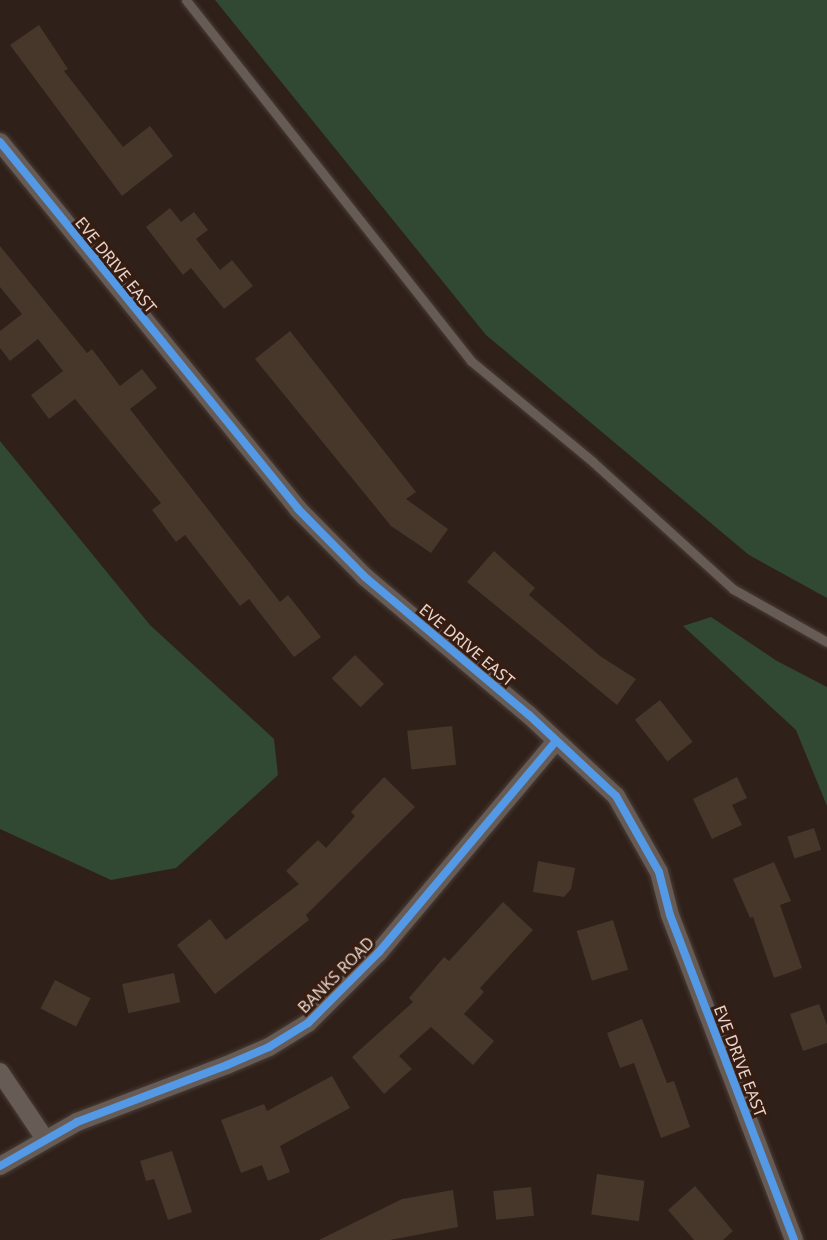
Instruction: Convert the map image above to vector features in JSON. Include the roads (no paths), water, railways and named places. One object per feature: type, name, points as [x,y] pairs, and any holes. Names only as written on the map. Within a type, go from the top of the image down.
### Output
[{"type":"street","name":"EVE DRIVE EAST","points":[[0,142],[298,509],[365,577],[556,741],[616,796],[659,872],[670,915],[794,1240]]},
{"type":"street","name":"BANKS ROAD","points":[[0,1166],[77,1122],[259,1052],[308,1023],[379,952],[556,741]]},
{"type":"street","points":[[0,1072],[45,1139]]},
{"type":"lane","points":[[186,0],[471,361],[593,462],[733,589],[827,642]]}]
